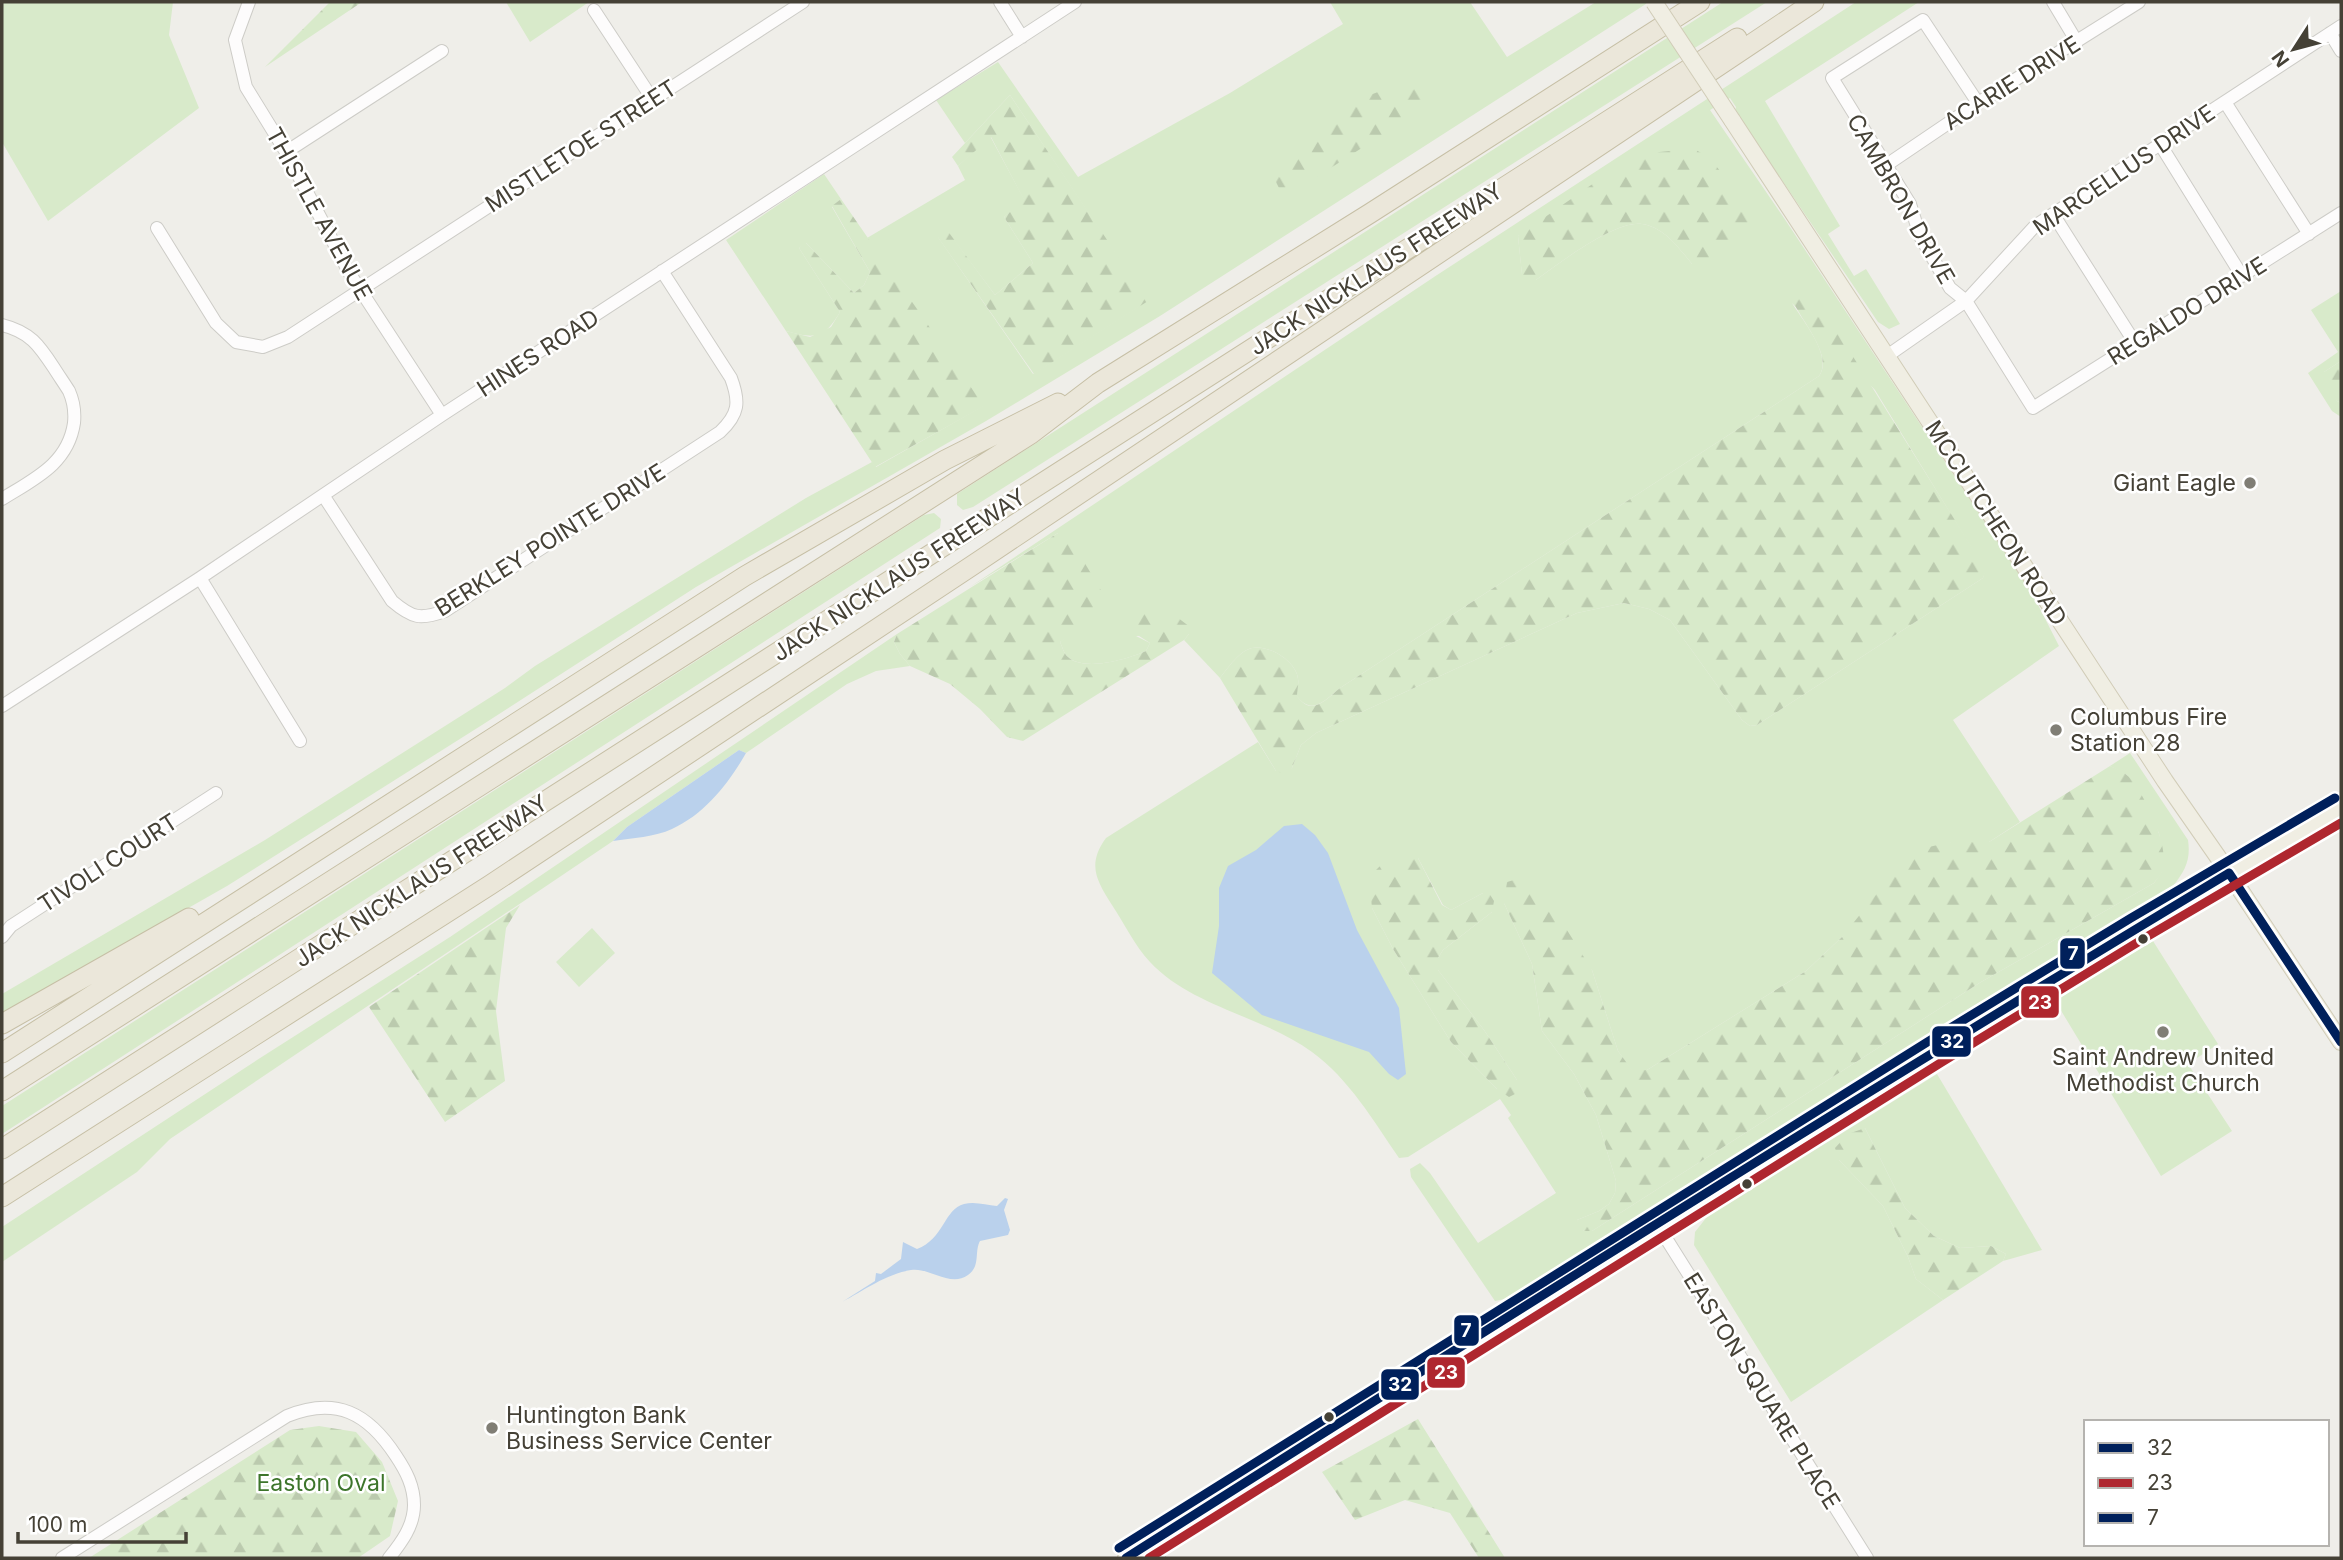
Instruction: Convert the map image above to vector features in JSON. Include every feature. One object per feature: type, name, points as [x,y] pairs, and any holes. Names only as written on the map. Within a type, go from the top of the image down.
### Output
[{"type":"highway","name":"JACK NICKLAUS FREEWAY","points":[[2,1091],[973,472],[1031,434],[1098,383],[1369,214],[1700,2]]},
{"type":"highway","name":"JACK NICKLAUS FREEWAY","points":[[2,1149],[1695,64],[1796,2]]},
{"type":"highway","points":[[2,1212],[85,1153],[973,565],[1814,2]]},
{"type":"highway","points":[[2,1053],[745,576],[945,460],[1098,383]]},
{"type":"highway","points":[[2,1024],[223,899],[317,850]]},
{"type":"highway","points":[[2,1198],[490,885]]},
{"type":"main road","name":"MCCUTCHEON ROAD","points":[[1654,2],[2165,782],[2341,1042]]},
{"type":"main road","points":[[1126,1558],[1998,1012],[2341,809]]},
{"type":"street","name":"THISTLE AVENUE","points":[[248,2],[234,40],[246,87],[286,152],[360,290],[442,415]]},
{"type":"street","name":"MISTLETOE STREET","points":[[157,228],[216,323],[236,342],[263,347],[288,337],[803,2]]},
{"type":"street","points":[[1000,2],[1021,37]]},
{"type":"street","name":"HINES ROAD","points":[[2,706],[1075,2]]},
{"type":"street","points":[[2053,2],[2077,42]]},
{"type":"street","name":"ACARIE DRIVE","points":[[1885,166],[1978,103],[2139,2]]},
{"type":"street","points":[[594,10],[653,100]]},
{"type":"street","name":"CAMBRON DRIVE","points":[[1978,103],[1923,20],[1832,78],[1910,204],[1920,236],[1950,288],[1966,301],[2033,408]]},
{"type":"street","points":[[2336,30],[2341,51]]},
{"type":"street","name":"MARCELLUS DRIVE","points":[[1888,356],[1966,301],[2035,226],[2336,30]]},
{"type":"street","points":[[286,152],[442,51]]},
{"type":"street","points":[[2225,102],[2309,234]]},
{"type":"street","points":[[2160,145],[2242,276]]},
{"type":"street","name":"REGALDO DRIVE","points":[[2033,408],[2341,213]]},
{"type":"street","points":[[2053,214],[2135,343]]},
{"type":"street","name":"BERKLEY POINTE DRIVE","points":[[323,495],[392,600],[407,614],[426,618],[445,611],[720,432],[735,412],[737,395],[731,378],[662,271]]},
{"type":"street","points":[[2,325],[19,329],[37,343],[70,394],[75,415],[71,438],[61,457],[44,472],[2,499]]},
{"type":"street","points":[[200,578],[300,741]]},
{"type":"street","name":"TIVOLI COURT","points":[[3,932],[216,793]]},
{"type":"street","name":"EASTON SQUARE PLACE","points":[[1657,1224],[1867,1558]]},
{"type":"street","points":[[62,1558],[286,1416],[321,1407],[339,1409],[371,1424],[384,1437],[407,1472],[414,1507],[402,1542],[389,1558]]},
{"type":"street","points":[[1150,1543],[1159,1558]]},
{"type":"green space","points":[[2,2],[173,2],[169,35],[199,108],[48,221],[2,142]]},
{"type":"green space","points":[[330,2],[362,2],[265,67]]},
{"type":"green space","points":[[506,2],[589,2],[530,42]]},
{"type":"green space","points":[[1330,2],[1470,2],[1507,57],[1596,2],[1649,2],[1160,316],[986,421],[696,587],[227,886],[2,1014],[2,994],[265,840],[505,688],[535,666],[806,498],[872,462],[876,467],[983,406],[867,238],[965,180],[958,166],[990,136],[1025,201],[1004,217],[1033,263],[995,295],[947,231],[938,237],[1033,374],[1147,301],[1010,95],[965,143],[936,100],[998,62],[1078,177],[1230,93],[1343,24]]},
{"type":"green space","points":[[1723,2],[1767,2],[973,507],[963,510],[957,505],[957,494]]},
{"type":"green space","points":[[1856,2],[1919,2],[1765,101],[1840,226],[1828,234],[1854,276],[1866,269],[1900,324],[1889,329],[1878,322],[1735,111],[1736,107],[1730,98],[1710,110],[2033,595],[2059,646],[1953,720],[2020,822],[1989,842],[1951,842],[1806,971],[1647,1070],[1632,1071],[1618,1051],[1592,970],[1504,903],[1532,964],[1542,1031],[1574,1074],[1596,1115],[1616,1181],[1615,1193],[1609,1204],[1577,1220],[1584,1231],[1592,1231],[1981,982],[2154,883],[2161,873],[2163,860],[2159,833],[2127,775],[2110,766],[2130,753],[2188,840],[2189,847],[2186,865],[2173,886],[1505,1299],[1495,1301],[1411,1177],[1410,1169],[1420,1163],[1430,1173],[1478,1243],[1556,1193],[1508,1118],[1511,1115],[1500,1099],[1408,1157],[1399,1158],[1349,1087],[1312,1052],[1272,1029],[1186,990],[1150,962],[1098,880],[1095,864],[1106,838],[1258,742],[1276,771],[1292,768],[1301,745],[1316,733],[1577,613],[1624,603],[1649,609],[1670,620],[1742,720],[1750,726],[1757,725],[1983,578],[1985,570],[1875,390],[1792,303],[1820,349],[1822,368],[1819,376],[1313,706],[1302,702],[1296,695],[1298,683],[1293,666],[1274,652],[1259,647],[1247,650],[1234,660],[1220,678],[1184,640],[1189,634],[1136,636],[1150,643],[1146,651],[1107,663],[1085,664],[1068,657],[1060,642],[1065,638],[1058,533],[970,587],[1434,277]],"holes":[[[1710,158],[1692,264],[1670,239],[1657,229],[1642,224],[1617,229],[1602,236],[1536,280],[1522,274],[1518,236]],[[1418,858],[1443,905],[1451,910],[1483,893],[1492,912],[1443,950],[1438,958],[1438,970],[1484,1030],[1517,1080],[1497,1089],[1451,1042],[1393,949],[1372,908]]]},
{"type":"green space","points":[[1410,80],[1427,106],[1284,198],[1273,176],[1354,101]]},
{"type":"green space","points":[[1010,95],[1148,301],[1034,374],[937,236],[947,230],[995,295],[1033,263],[1004,217],[1024,200],[991,137],[958,166],[952,157]]},
{"type":"green space","points":[[1696,150],[1710,158],[1757,219],[1757,234],[1710,267],[1692,264],[1670,239],[1657,229],[1642,224],[1631,225],[1587,244],[1536,280],[1529,281],[1522,275],[1518,236],[1604,176],[1650,153]]},
{"type":"green space","points":[[824,174],[841,199],[832,207],[870,272],[864,285],[854,293],[806,243],[799,248],[840,312],[824,332],[812,336],[786,331],[726,240]]},
{"type":"green space","points":[[841,199],[984,406],[875,467],[786,331],[810,337],[831,327],[840,312],[799,248],[805,242],[854,293],[864,285],[870,272],[832,206]]},
{"type":"green space","points":[[1801,285],[1829,318],[1986,570],[1983,578],[1757,725],[1750,726],[1742,720],[1670,620],[1649,609],[1624,603],[1577,613],[1316,733],[1301,745],[1292,768],[1285,774],[1276,771],[1220,678],[1238,656],[1259,647],[1281,656],[1293,666],[1296,673],[1297,696],[1308,705],[1318,704],[1819,376],[1823,367],[1822,357],[1789,292],[1793,286]]},
{"type":"green space","points":[[2341,291],[2341,361],[2324,372],[2337,401],[2341,403],[2341,417],[2332,411],[2308,373],[2338,352],[2311,310]]},
{"type":"green space","points":[[2341,361],[2341,403],[2322,380],[2324,372]]},
{"type":"green space","points":[[934,513],[941,519],[940,528],[2,1134],[2,1106],[924,515]]},
{"type":"green space","points":[[1058,533],[1068,535],[1105,597],[1107,610],[1097,620],[1060,642],[1068,657],[1084,664],[1095,664],[1146,651],[1150,643],[1125,627],[1127,617],[1135,613],[1169,611],[1190,627],[1189,634],[1184,640],[1023,741],[1007,737],[980,709],[950,684],[910,666],[894,642],[897,634]]},
{"type":"green space","points":[[897,634],[894,642],[910,666],[876,671],[847,684],[746,753],[739,750],[627,827],[613,841],[170,1139],[137,1172],[2,1262],[2,1227],[450,937]]},
{"type":"green space","points":[[2110,766],[2129,777],[2156,824],[2164,864],[2154,883],[1981,982],[1592,1231],[1584,1231],[1578,1225],[1577,1220],[1609,1204],[1615,1193],[1616,1181],[1596,1115],[1574,1074],[1542,1031],[1532,964],[1504,903],[1507,882],[1521,878],[1550,903],[1592,970],[1618,1051],[1632,1070],[1647,1070],[1806,971],[1842,937],[1911,851],[1951,842],[1989,842]]},
{"type":"green space","points":[[1407,854],[1418,858],[1442,905],[1451,910],[1483,893],[1489,893],[1494,901],[1492,912],[1443,950],[1438,958],[1438,970],[1484,1030],[1517,1080],[1517,1093],[1509,1097],[1497,1089],[1451,1042],[1393,949],[1372,908],[1370,887],[1374,872],[1383,863]]},
{"type":"green space","points":[[520,905],[506,928],[496,1011],[505,1081],[445,1122],[369,1007]]},
{"type":"green space","points":[[592,928],[615,953],[579,987],[556,962]]},
{"type":"green space","points":[[2153,941],[2218,1044],[2188,1064],[2232,1131],[2161,1176],[2054,999]]},
{"type":"green space","points":[[1937,1074],[2042,1250],[2003,1261],[2006,1254],[1991,1246],[1960,1248],[1934,1236],[1905,1208],[1865,1128],[1839,1160],[1883,1206],[1916,1279],[1943,1300],[1791,1402],[1694,1245],[1695,1232],[1706,1218]]},
{"type":"green space","points":[[1865,1128],[1905,1208],[1934,1236],[1960,1248],[1991,1246],[2006,1254],[2003,1261],[1943,1300],[1916,1279],[1883,1206],[1839,1160],[1835,1148],[1848,1134]]},
{"type":"green space","points":[[1418,1419],[1505,1558],[1479,1558],[1450,1513],[1405,1500],[1355,1520],[1322,1472]]},
{"type":"green space","name":"Easton Oval","points":[[319,1426],[356,1432],[382,1462],[398,1501],[390,1536],[358,1558],[89,1558],[290,1430]]},
{"type":"water","points":[[739,750],[746,753],[732,775],[715,797],[684,823],[651,836],[613,841],[627,827]]},
{"type":"water","points":[[1302,824],[1315,835],[1328,853],[1357,930],[1399,1008],[1406,1074],[1398,1080],[1369,1052],[1262,1015],[1212,973],[1219,926],[1219,888],[1228,866],[1256,850],[1284,826]]},
{"type":"water","points":[[1005,1198],[1008,1199],[1004,1210],[1010,1230],[1008,1235],[980,1241],[975,1267],[968,1275],[954,1279],[911,1270],[884,1279],[842,1302],[875,1281],[876,1273],[881,1274],[901,1259],[903,1242],[917,1249],[926,1244],[957,1207],[972,1203],[997,1206]]},
{"type":"transit line","name":"7","points":[[1119,1548],[1929,1041],[2335,798]]},
{"type":"transit line","name":"23","points":[[1149,1558],[1942,1062],[2143,939],[2341,823]]},
{"type":"transit line","name":"32","points":[[2229,873],[2341,1042]]},
{"type":"transit line","name":"32","points":[[1126,1558],[1676,1212],[2229,873]]},
{"type":"place","name":"Giant Eagle","points":[[2250,483]]},
{"type":"place","name":"Columbus Fire Station 28","points":[[2056,730]]},
{"type":"place","name":"Saint Andrew United Methodist Church","points":[[2163,1032]]},
{"type":"place","name":"Huntington Bank Business Service Center","points":[[492,1428]]}]
